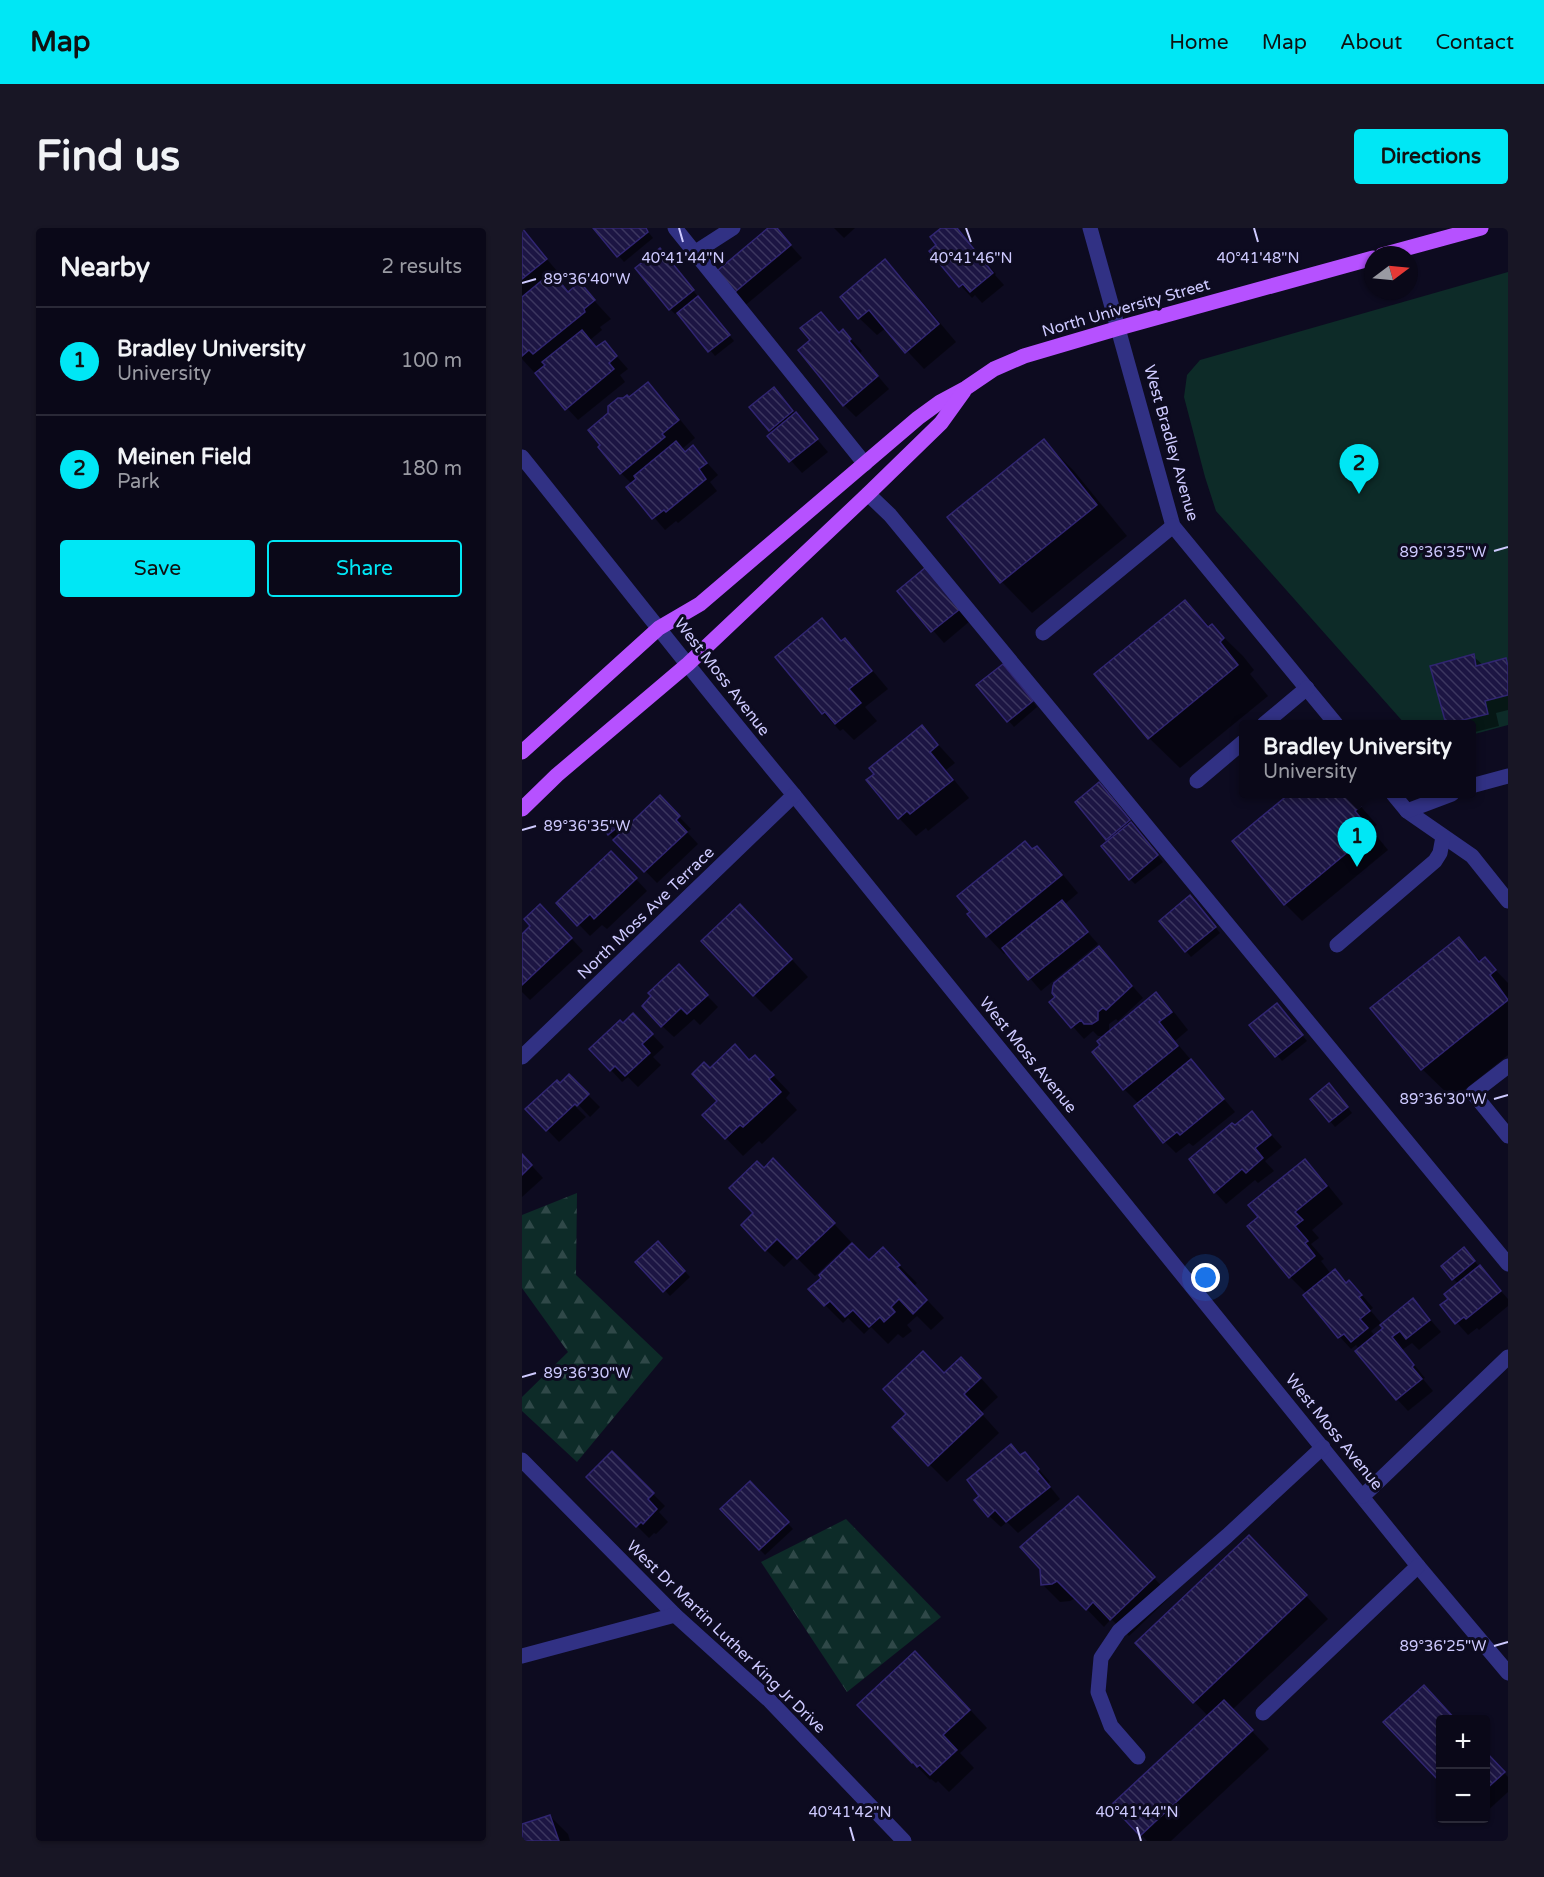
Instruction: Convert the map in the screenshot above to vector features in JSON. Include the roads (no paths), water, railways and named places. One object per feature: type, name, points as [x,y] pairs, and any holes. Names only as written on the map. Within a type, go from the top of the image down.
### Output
[{"type":"main road","points":[[1415,246],[1480,228]]},
{"type":"main road","name":"North University Street","points":[[522,752],[660,628],[700,604],[918,418],[994,369],[1024,356],[1119,328],[1364,260]]},
{"type":"main road","name":"North University Street","points":[[522,809],[557,775],[688,664],[868,494],[941,423],[966,388]]},
{"type":"street","points":[[675,228],[865,464]]},
{"type":"street","points":[[694,253],[733,228]]},
{"type":"street","name":"West Bradley Avenue","points":[[1090,228],[1173,526],[1333,720]]},
{"type":"street","name":"West Moss Avenue","points":[[522,457],[715,700],[1418,1566],[1508,1673]]},
{"type":"street","points":[[868,494],[890,515],[1508,1264]]},
{"type":"street","points":[[1042,633],[1173,526]]},
{"type":"street","points":[[1269,720],[1307,688]]},
{"type":"street","points":[[1197,780],[1239,745]]},
{"type":"street","points":[[1476,785],[1508,776]]},
{"type":"street","name":"North Moss Ave Terrace","points":[[522,1057],[794,795]]},
{"type":"street","points":[[1396,798],[1407,811],[1472,856],[1508,901]]},
{"type":"street","points":[[1407,811],[1441,798]]},
{"type":"street","points":[[1338,945],[1435,861],[1440,853],[1443,837]]},
{"type":"street","points":[[1508,1066],[1473,1093],[1508,1136]]},
{"type":"street","points":[[1363,1496],[1508,1357]]},
{"type":"street","points":[[1138,1757],[1111,1726],[1098,1692],[1101,1658],[1119,1631],[1323,1447]]},
{"type":"street","name":"West Dr Martin Luther King Jr Drive","points":[[522,1460],[675,1615],[770,1701],[904,1841]]},
{"type":"street","points":[[1263,1713],[1418,1566]]},
{"type":"street","points":[[522,1656],[675,1615]]},
{"type":"place","name":"Meinen Field","points":[[1359,494]]},
{"type":"place","name":"Bradley University","points":[[1357,867]]}]
